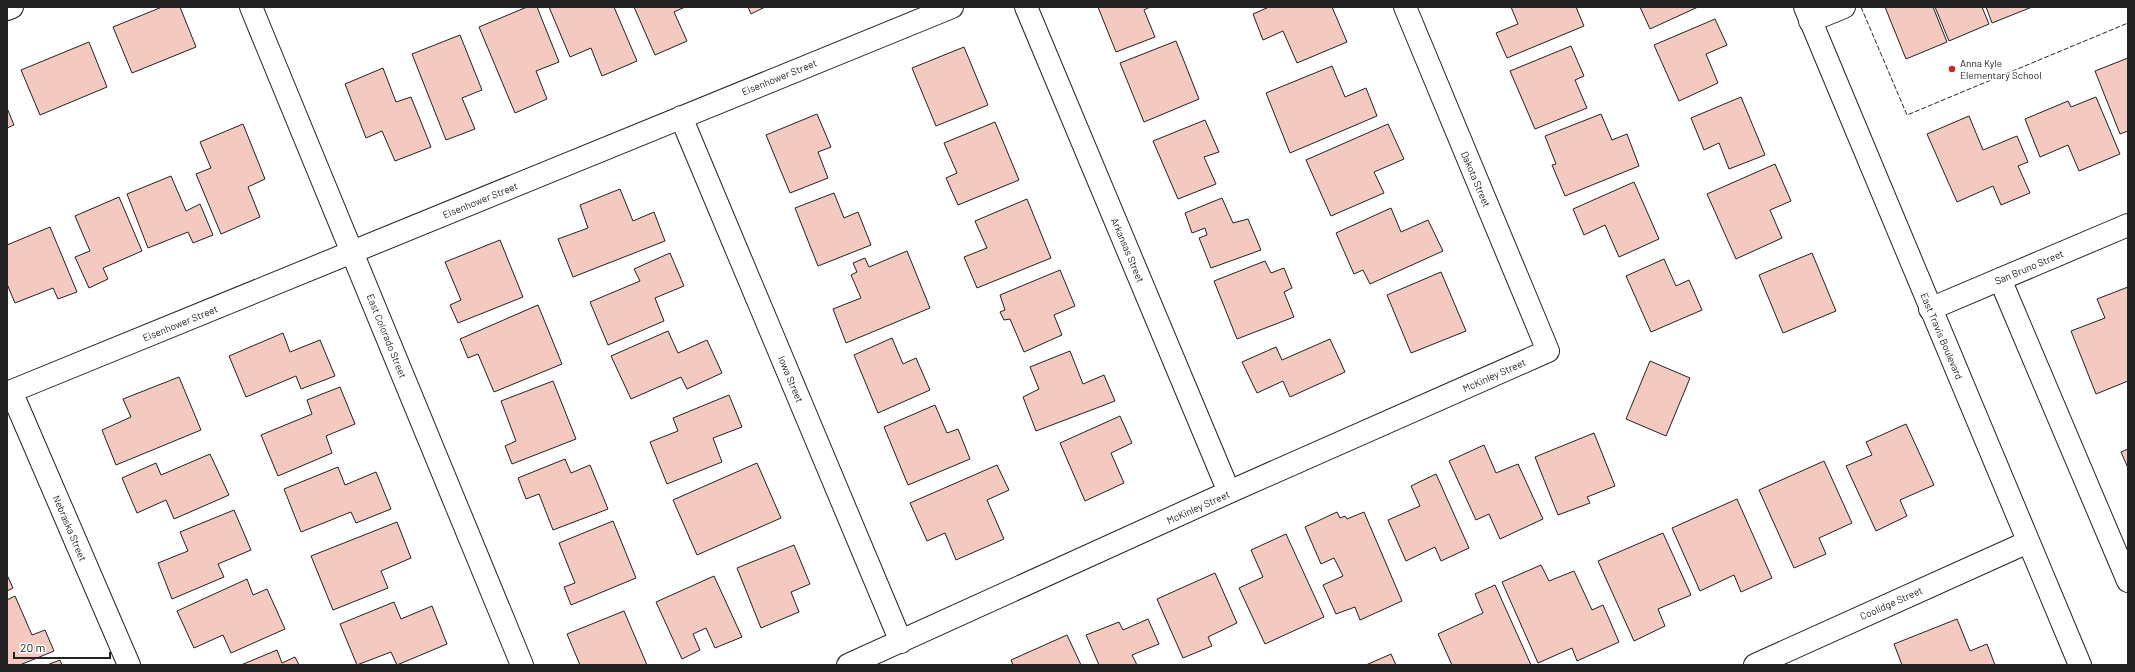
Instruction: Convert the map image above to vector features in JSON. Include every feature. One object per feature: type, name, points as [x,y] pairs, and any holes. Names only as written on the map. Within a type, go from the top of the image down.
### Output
[{"type":"street","points":[[7,9],[12,7]]},
{"type":"street","name":"East Colorado Street","points":[[251,7],[522,665]]},
{"type":"street","name":"Eisenhower Street","points":[[9,392],[952,7]]},
{"type":"street","name":"Arkansas Street","points":[[1026,7],[1229,492]]},
{"type":"street","name":"Dakota Street","points":[[1404,7],[1548,351]]},
{"type":"street","points":[[1808,14],[1844,7]]},
{"type":"street","name":"East Travis Boulevard","points":[[1808,14],[2080,665]]},
{"type":"street","name":"Iowa Street","points":[[681,117],[902,642]]},
{"type":"street","name":"San Bruno Street","points":[[1930,309],[2128,225]]},
{"type":"street","points":[[2000,279],[2128,581]]},
{"type":"street","name":"McKinley Street","points":[[848,665],[902,642],[1229,492],[1548,351]]},
{"type":"street","name":"Nebraska Street","points":[[9,392],[129,665]]},
{"type":"street","name":"Coolidge Street","points":[[1755,665],[2028,542]]},
{"type":"building","points":[[162,7],[180,7],[196,47],[132,73],[113,27]]},
{"type":"building","points":[[527,7],[537,7],[559,62],[536,71],[547,99],[515,113],[479,27]]},
{"type":"building","points":[[549,7],[614,7],[637,61],[602,76],[591,48],[570,57]]},
{"type":"building","points":[[634,7],[685,7],[674,12],[687,41],[655,55]]},
{"type":"building","points":[[748,7],[765,7],[751,14]]},
{"type":"building","points":[[1098,7],[1150,7],[1144,10],[1155,37],[1116,52]]},
{"type":"building","points":[[1269,7],[1332,7],[1347,42],[1297,63],[1283,31],[1263,40],[1253,14]]},
{"type":"building","points":[[1511,7],[1576,7],[1584,26],[1507,58],[1496,33],[1518,24]]},
{"type":"building","points":[[1640,7],[1698,7],[1650,29]]},
{"type":"building","points":[[1885,7],[1933,7],[1947,42],[1906,59]]},
{"type":"building","points":[[1935,7],[1982,7],[1989,24],[1949,41]]},
{"type":"building","points":[[1986,7],[2032,7],[1992,23]]},
{"type":"building","points":[[1715,19],[1727,45],[1706,54],[1718,83],[1679,101],[1654,45]]},
{"type":"building","points":[[460,35],[482,90],[462,98],[475,129],[446,140],[412,54]]},
{"type":"building","points":[[1176,41],[1199,99],[1144,122],[1120,63]]},
{"type":"building","points":[[89,42],[107,87],[40,115],[21,70]]},
{"type":"building","points":[[1571,46],[1584,76],[1575,80],[1587,108],[1535,129],[1510,71]]},
{"type":"building","points":[[964,47],[988,105],[936,126],[912,68]]},
{"type":"building","points":[[2128,58],[2128,131],[2120,134],[2095,71]]},
{"type":"building","points":[[1332,66],[1345,97],[1366,88],[1377,116],[1290,153],[1266,93]]},
{"type":"building","points":[[383,68],[396,102],[411,97],[431,147],[395,161],[382,131],[366,138],[345,84]]},
{"type":"building","points":[[1741,97],[1765,155],[1729,169],[1719,143],[1704,150],[1691,118]]},
{"type":"building","points":[[2096,97],[2120,154],[2079,171],[2068,145],[2040,157],[2025,119],[2068,101],[2071,107]]},
{"type":"building","points":[[7,108],[14,125],[7,128]]},
{"type":"building","points":[[817,114],[831,147],[818,152],[828,178],[790,193],[766,135]]},
{"type":"building","points":[[1601,114],[1612,140],[1627,134],[1639,166],[1565,196],[1552,165],[1556,164],[1545,136]]},
{"type":"building","points":[[1969,116],[1983,150],[2017,136],[2028,162],[2018,166],[2030,193],[2001,205],[1993,186],[1957,202],[1927,134]]},
{"type":"building","points":[[1205,120],[1219,152],[1204,157],[1216,184],[1178,199],[1153,141]]},
{"type":"building","points":[[995,122],[1019,180],[958,205],[946,178],[957,173],[944,143]]},
{"type":"building","points":[[243,124],[265,179],[248,187],[260,217],[221,234],[196,174],[211,168],[200,142]]},
{"type":"building","points":[[1388,124],[1404,159],[1374,172],[1384,193],[1331,216],[1306,160]]},
{"type":"building","points":[[1775,164],[1791,201],[1770,210],[1782,238],[1736,259],[1707,194]]},
{"type":"building","points":[[171,176],[186,211],[200,204],[213,235],[193,243],[188,232],[148,248],[127,194]]},
{"type":"building","points":[[1634,182],[1659,239],[1619,257],[1605,225],[1584,235],[1573,209]]},
{"type":"building","points":[[620,189],[633,221],[654,212],[665,241],[573,277],[558,239],[588,228],[580,205]]},
{"type":"building","points":[[834,193],[844,218],[858,212],[871,245],[818,266],[795,208]]},
{"type":"building","points":[[119,197],[142,251],[103,268],[108,279],[89,288],[75,257],[90,251],[75,216]]},
{"type":"building","points":[[1222,198],[1233,223],[1248,219],[1261,250],[1211,268],[1199,238],[1207,235],[1205,228],[1192,233],[1185,213]]},
{"type":"building","points":[[1027,199],[1051,258],[977,288],[964,257],[987,248],[975,221]]},
{"type":"building","points":[[1391,208],[1401,232],[1428,220],[1443,251],[1370,284],[1363,270],[1354,274],[1336,233]]},
{"type":"building","points":[[50,227],[77,292],[58,299],[53,288],[15,303],[7,284],[7,245]]},
{"type":"building","points":[[500,240],[523,297],[458,323],[450,305],[461,300],[445,262]]},
{"type":"building","points":[[907,251],[930,308],[846,343],[833,309],[861,298],[851,275],[857,272],[853,263],[865,258],[869,267]]},
{"type":"building","points":[[670,253],[684,286],[655,298],[664,321],[608,345],[590,302],[640,281],[634,269]]},
{"type":"building","points":[[1812,253],[1836,311],[1783,333],[1759,275]]},
{"type":"building","points":[[1664,259],[1676,286],[1689,280],[1702,310],[1651,332],[1626,276]]},
{"type":"building","points":[[1265,261],[1271,273],[1284,268],[1292,288],[1284,292],[1294,317],[1237,339],[1214,281]]},
{"type":"building","points":[[1060,270],[1075,306],[1054,315],[1062,335],[1024,352],[1010,319],[1004,320],[1000,312],[1005,310],[1000,295]]},
{"type":"building","points":[[1441,272],[1466,331],[1411,353],[1387,295]]},
{"type":"building","points":[[2128,287],[2128,381],[2096,394],[2071,331],[2105,318],[2097,299]]},
{"type":"building","points":[[538,305],[562,364],[494,392],[478,354],[468,358],[460,339]]},
{"type":"building","points":[[668,331],[678,353],[707,340],[722,373],[687,389],[681,377],[631,399],[611,356]]},
{"type":"building","points":[[283,333],[290,352],[320,340],[335,376],[301,389],[296,376],[246,397],[229,356]]},
{"type":"building","points":[[892,338],[903,364],[916,358],[930,390],[878,413],[854,355]]},
{"type":"building","points":[[1330,339],[1345,372],[1290,397],[1283,381],[1257,393],[1242,362],[1276,347],[1282,360]]},
{"type":"building","points":[[1070,351],[1083,384],[1104,375],[1115,401],[1036,431],[1023,397],[1039,389],[1030,367]]},
{"type":"building","points":[[1650,361],[1690,378],[1666,436],[1626,419]]},
{"type":"building","points":[[179,377],[201,430],[116,465],[102,430],[131,417],[123,399]]},
{"type":"building","points":[[553,381],[576,439],[512,464],[505,446],[516,441],[501,401]]},
{"type":"building","points":[[340,387],[355,424],[326,436],[332,453],[278,476],[261,435],[312,414],[307,400]]},
{"type":"building","points":[[729,395],[742,427],[713,438],[722,462],[667,484],[650,442],[678,431],[673,418]]},
{"type":"building","points":[[935,405],[947,433],[958,429],[970,459],[908,485],[884,427]]},
{"type":"building","points":[[1120,416],[1132,443],[1111,453],[1124,483],[1085,501],[1060,443]]},
{"type":"building","points":[[1906,424],[1934,485],[1900,500],[1907,516],[1876,531],[1846,466],[1872,455],[1866,442]]},
{"type":"building","points":[[1594,433],[1615,486],[1587,497],[1590,503],[1558,515],[1535,457]]},
{"type":"building","points":[[1484,445],[1496,473],[1518,464],[1543,519],[1500,539],[1489,514],[1476,520],[1449,461]]},
{"type":"building","points":[[2128,449],[2128,468],[2121,452]]},
{"type":"building","points":[[210,454],[229,495],[174,519],[166,500],[137,513],[122,478],[156,463],[161,475]]},
{"type":"building","points":[[565,459],[571,473],[590,465],[608,509],[553,530],[539,494],[526,499],[518,478]]},
{"type":"building","points":[[1824,461],[1852,523],[1819,538],[1826,554],[1794,568],[1759,490]]},
{"type":"building","points":[[757,463],[781,518],[697,555],[673,500]]},
{"type":"building","points":[[997,465],[1009,490],[987,500],[1004,539],[956,560],[945,533],[927,541],[910,503]]},
{"type":"building","points":[[338,467],[345,485],[376,472],[391,509],[356,523],[351,512],[301,532],[284,489]]},
{"type":"building","points":[[1436,474],[1469,548],[1441,561],[1435,547],[1406,561],[1388,520],[1420,506],[1411,486]]},
{"type":"building","points":[[1737,499],[1772,578],[1741,592],[1734,575],[1700,591],[1672,528]]},
{"type":"building","points":[[234,510],[251,550],[218,564],[224,577],[172,599],[158,563],[188,551],[180,532]]},
{"type":"building","points":[[1337,512],[1340,518],[1345,516],[1347,519],[1364,512],[1402,601],[1360,620],[1355,607],[1336,614],[1323,585],[1343,576],[1334,558],[1321,564],[1305,527]]},
{"type":"building","points":[[613,521],[636,578],[571,605],[564,587],[575,583],[559,543]]},
{"type":"building","points":[[397,522],[411,558],[381,571],[388,588],[333,610],[311,556]]},
{"type":"building","points":[[1663,533],[1691,595],[1658,609],[1665,626],[1634,641],[1598,561]]},
{"type":"building","points":[[1286,534],[1324,617],[1265,644],[1239,588],[1263,577],[1251,550]]},
{"type":"building","points":[[794,545],[810,584],[791,592],[799,612],[761,628],[737,568]]},
{"type":"building","points":[[1541,565],[1549,581],[1574,571],[1592,610],[1603,605],[1619,642],[1577,661],[1572,648],[1538,663],[1502,582]]},
{"type":"building","points":[[1215,573],[1237,623],[1208,637],[1212,646],[1183,658],[1157,599]]},
{"type":"building","points":[[7,575],[13,588],[7,591]]},
{"type":"building","points":[[714,576],[742,637],[715,648],[706,628],[693,634],[700,650],[682,659],[656,602]]},
{"type":"building","points":[[247,579],[253,595],[267,589],[285,629],[231,653],[223,635],[194,648],[177,611]]},
{"type":"building","points":[[1495,585],[1531,665],[1452,665],[1438,634],[1483,613],[1475,594]]},
{"type":"building","points":[[15,596],[32,635],[45,630],[54,651],[20,665],[7,665],[7,600]]},
{"type":"building","points":[[394,602],[401,619],[432,606],[447,644],[397,665],[391,652],[357,665],[340,624]]},
{"type":"building","points":[[624,611],[647,665],[580,665],[567,634]]},
{"type":"building","points":[[1148,619],[1159,644],[1132,655],[1137,665],[1099,665],[1086,635],[1119,622],[1123,630]]},
{"type":"building","points":[[1957,619],[1970,651],[1987,644],[1995,665],[1902,665],[1894,644]]},
{"type":"building","points":[[1067,635],[1081,665],[1013,665],[1011,660]]},
{"type":"building","points":[[277,650],[282,663],[295,657],[299,665],[241,665]]},
{"type":"building","points":[[1391,654],[1396,665],[1366,665]]},
{"type":"building","points":[[60,660],[62,665],[47,665]]},
{"type":"fence","points":[[1861,7],[1907,115],[2128,23]]},
{"type":"place","name":"Anna Kyle Elementary School","points":[[1952,69]]}]
